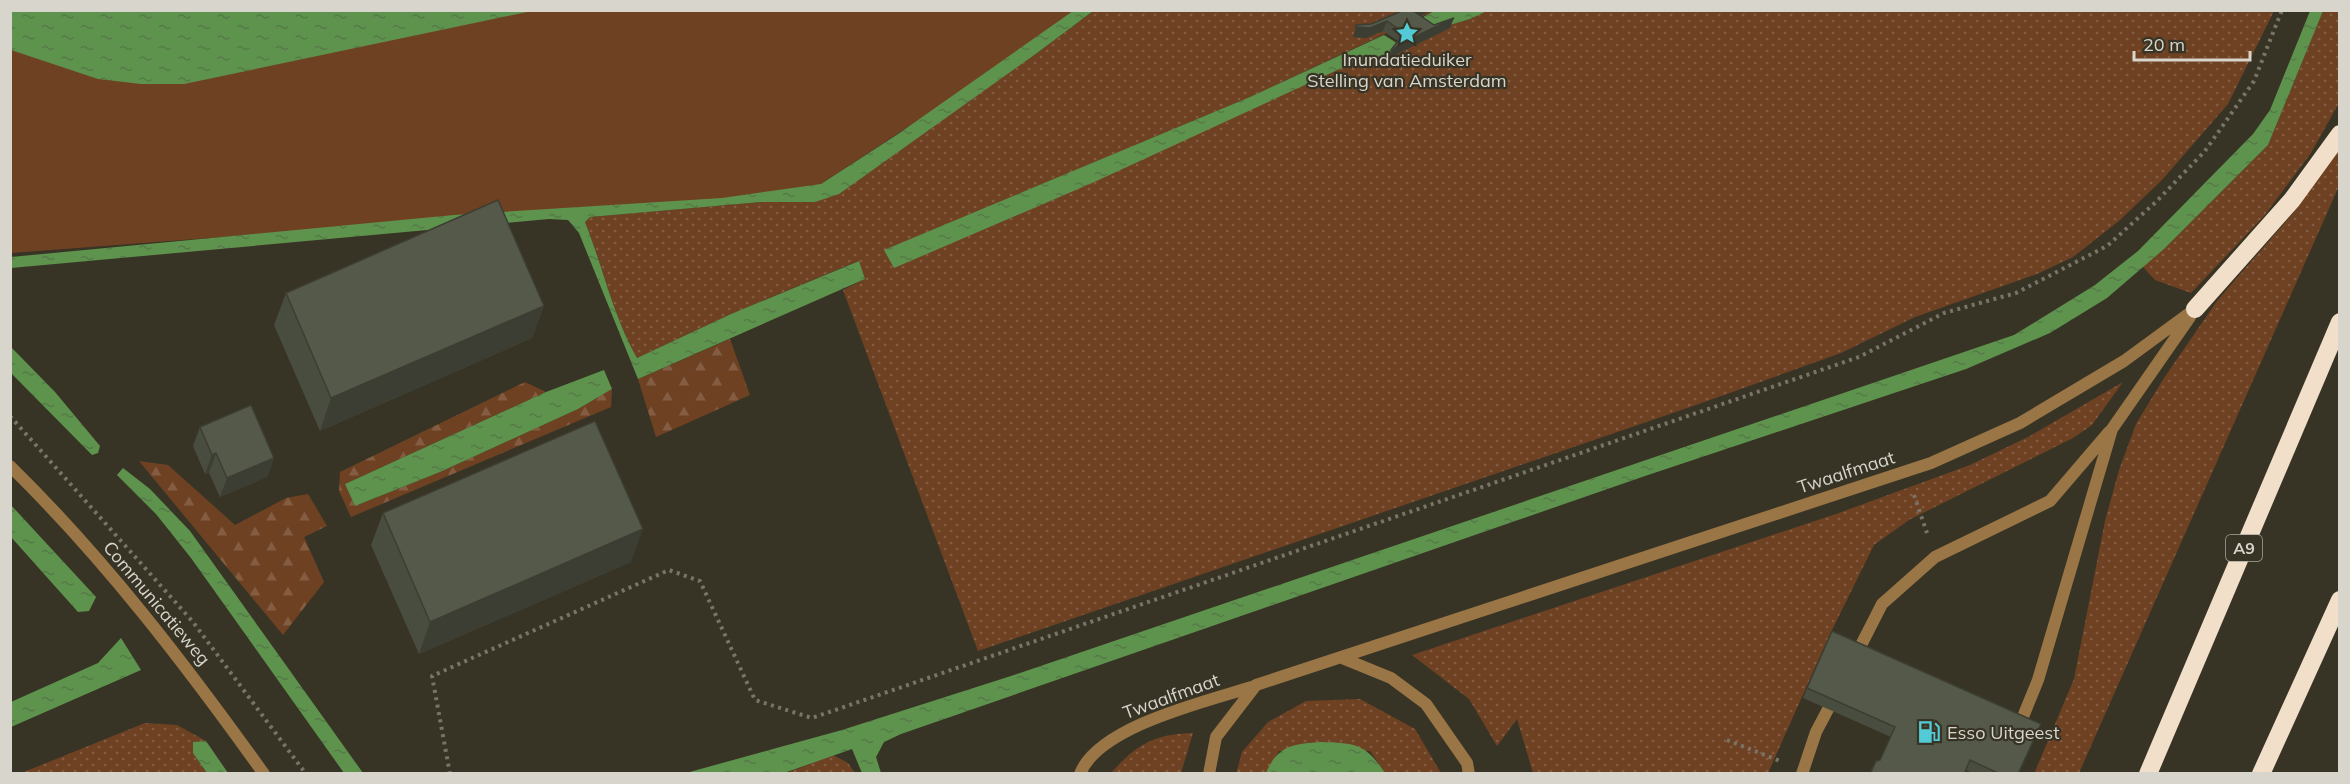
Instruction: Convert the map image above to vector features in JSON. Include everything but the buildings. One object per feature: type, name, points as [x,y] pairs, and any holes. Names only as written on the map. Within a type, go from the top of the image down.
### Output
[{"type":"highway","points":[[2195,309],[2292,200],[2340,134]]},
{"type":"highway","name":"A9","points":[[2148,774],[2340,322]]},
{"type":"highway","points":[[2261,774],[2340,600]]},
{"type":"street","points":[[1849,668],[1882,604],[1935,556],[2050,501],[2112,429],[2195,309]]},
{"type":"street","name":"Twaalfmaat","points":[[1080,774],[1083,765],[1113,737],[1149,721],[1931,463],[2020,423],[2124,361],[2195,309]]},
{"type":"street","points":[[2012,742],[2038,680],[2112,429]]},
{"type":"street","name":"Communicatieweg","points":[[10,466],[112,575],[194,675],[264,774]]},
{"type":"street","points":[[1342,658],[1391,678],[1426,704],[1467,763],[1469,774]]},
{"type":"street","name":"Twaalfmaat","points":[[1209,774],[1216,736],[1256,685]]},
{"type":"street","points":[[1803,772],[1816,732],[1838,689]]},
{"type":"path","points":[[450,774],[432,676],[669,570],[700,581],[754,700],[812,718],[1859,357],[1944,313],[2016,293],[2107,246],[2156,202],[2205,151],[2254,81],[2282,10]]},
{"type":"path","points":[[1906,471],[1935,556]]},
{"type":"path","points":[[1727,740],[1803,772]]},
{"type":"green space","points":[[11,11],[1085,11],[807,193],[11,253]]},
{"type":"green space","points":[[1093,11],[1434,11],[1250,97],[885,250],[1231,118],[1357,61],[1378,60],[1430,31],[1470,19],[1487,11],[2274,11],[2228,104],[2162,180],[2120,220],[2073,257],[2037,274],[1915,317],[1841,353],[1696,405],[978,651],[843,290],[865,279],[858,261],[731,314],[637,358],[615,308],[585,222],[590,217],[761,202],[815,202],[896,152]]},
{"type":"green space","points":[[2323,11],[2339,11],[2339,103],[2311,153],[2264,216],[2191,293],[2155,280],[2142,266],[2164,249],[2268,145]]},
{"type":"green space","points":[[2339,148],[2339,186],[2079,773],[2034,774],[2074,679],[2105,521],[2119,470],[2136,424],[2164,378],[2217,301],[2294,212]]},
{"type":"green space","points":[[730,339],[750,395],[656,437],[638,379]]},
{"type":"green space","points":[[525,382],[546,392],[345,484],[355,506],[440,472],[578,409],[612,389],[611,407],[351,517],[339,491],[340,472]]},
{"type":"green space","points":[[2123,382],[2092,425],[2073,438],[1909,520],[1874,545],[1831,632],[1768,773],[1533,773],[1517,719],[1497,746],[1469,699],[1412,655],[1836,514],[1970,465],[2028,437]]},
{"type":"green space","points":[[139,461],[168,465],[235,525],[286,498],[308,494],[327,526],[304,537],[324,582],[283,635]]},
{"type":"green space","points":[[1360,699],[1415,729],[1441,773],[1385,773],[1370,751],[1279,751],[1266,773],[1236,774],[1242,752],[1268,722],[1306,701]]},
{"type":"green space","points":[[145,723],[177,725],[206,741],[193,742],[193,753],[207,773],[19,774]]},
{"type":"green space","points":[[1193,733],[1181,773],[1111,773],[1129,755],[1147,743],[1167,736]]},
{"type":"green space","points":[[833,755],[848,763],[855,773],[784,774]]},
{"type":"water","points":[[11,10],[532,11],[184,84],[141,84],[98,79],[11,50]]},
{"type":"water","points":[[1073,11],[1093,11],[839,194],[815,202],[761,202],[590,217],[585,222],[615,308],[637,358],[731,314],[859,261],[865,279],[638,379],[579,233],[568,220],[549,219],[11,268],[11,257],[454,215],[722,198],[821,184],[898,134]]},
{"type":"water","points":[[1434,11],[1487,11],[1470,19],[1430,31],[1416,21]]},
{"type":"water","points":[[2310,11],[2323,11],[2268,145],[2164,249],[2107,298],[2050,333],[1966,369],[1645,476],[901,734],[884,742],[876,757],[881,773],[862,773],[852,749],[784,773],[686,773],[842,730],[1020,673],[2014,335],[2095,285],[2138,251],[2253,134],[2270,110]]},
{"type":"water","points":[[1384,35],[1400,45],[1378,60],[1357,61],[1092,183],[894,268],[884,250],[1250,97]]},
{"type":"water","points":[[11,347],[55,392],[100,446],[98,453],[92,455],[11,373]]},
{"type":"water","points":[[604,370],[612,389],[578,409],[440,472],[355,506],[345,484],[546,392]]},
{"type":"water","points":[[123,468],[150,489],[190,531],[363,773],[344,773],[191,558],[156,514],[117,475]]},
{"type":"water","points":[[10,504],[96,597],[89,611],[78,612],[11,537]]},
{"type":"water","points":[[121,638],[141,670],[11,727],[11,702],[98,663]]},
{"type":"water","points":[[206,741],[228,773],[207,773],[193,753],[193,742]]},
{"type":"water","points":[[1321,742],[1343,743],[1359,747],[1372,756],[1385,773],[1266,773],[1281,751],[1294,745]]},
{"type":"place","name":"Inundatieduiker Stelling van Amsterdam","points":[[1407,33]]},
{"type":"place","name":"Esso Uitgeest","points":[[1929,732]]}]
